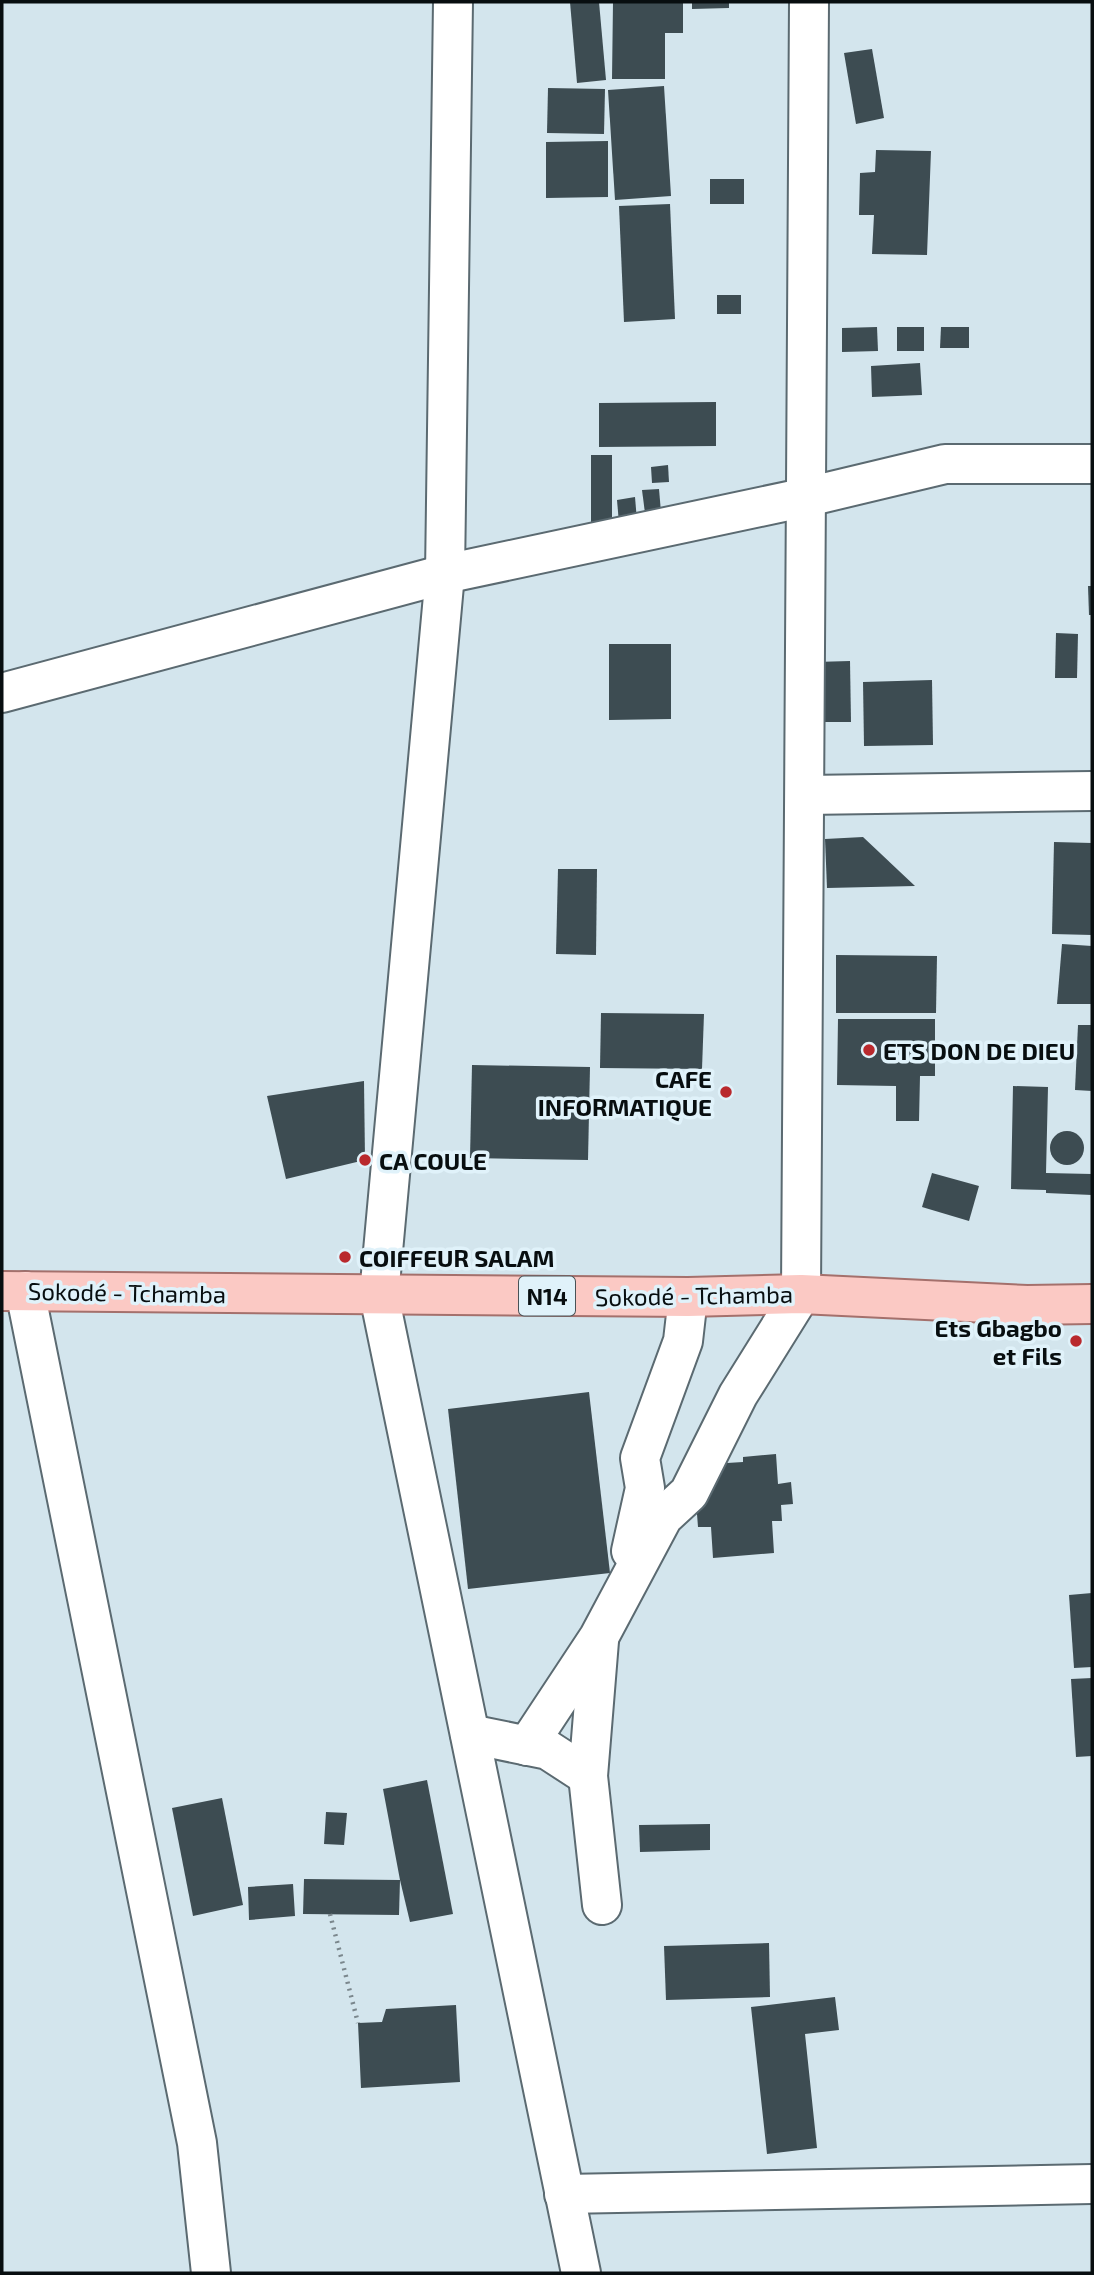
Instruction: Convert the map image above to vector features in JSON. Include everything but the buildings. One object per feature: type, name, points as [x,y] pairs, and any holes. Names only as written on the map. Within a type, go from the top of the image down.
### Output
[{"type":"main road","name":"Sokodé - Tchamba","points":[[13,1291],[688,1297],[802,1294],[1027,1305],[1092,1304]]},
{"type":"street","points":[[453,2],[445,574],[379,1295],[581,2273]]},
{"type":"street","points":[[527,1746],[599,1637],[663,1517],[689,1493],[738,1395],[802,1294],[809,2]]},
{"type":"street","points":[[2,694],[445,574],[807,497],[945,464],[1092,464]]},
{"type":"street","points":[[805,794],[1092,791]]},
{"type":"street","points":[[13,1291],[197,2143],[211,2273]]},
{"type":"street","points":[[602,1905],[588,1776],[599,1637],[631,1552],[645,1488],[640,1458],[683,1341],[688,1297]]},
{"type":"street","points":[[470,1734],[548,1750],[588,1776]]},
{"type":"street","points":[[564,2194],[1092,2184]]},
{"type":"path","points":[[330,1914],[358,2023]]},
{"type":"place","name":"ETS DON DE DIEU","points":[[869,1050]]},
{"type":"place","name":"CAFE INFORMATIQUE","points":[[726,1092]]},
{"type":"place","name":"CA COULE","points":[[365,1160]]},
{"type":"place","name":"COIFFEUR SALAM","points":[[345,1257]]},
{"type":"place","name":"Ets Gbagbo et Fils","points":[[1076,1341]]}]
